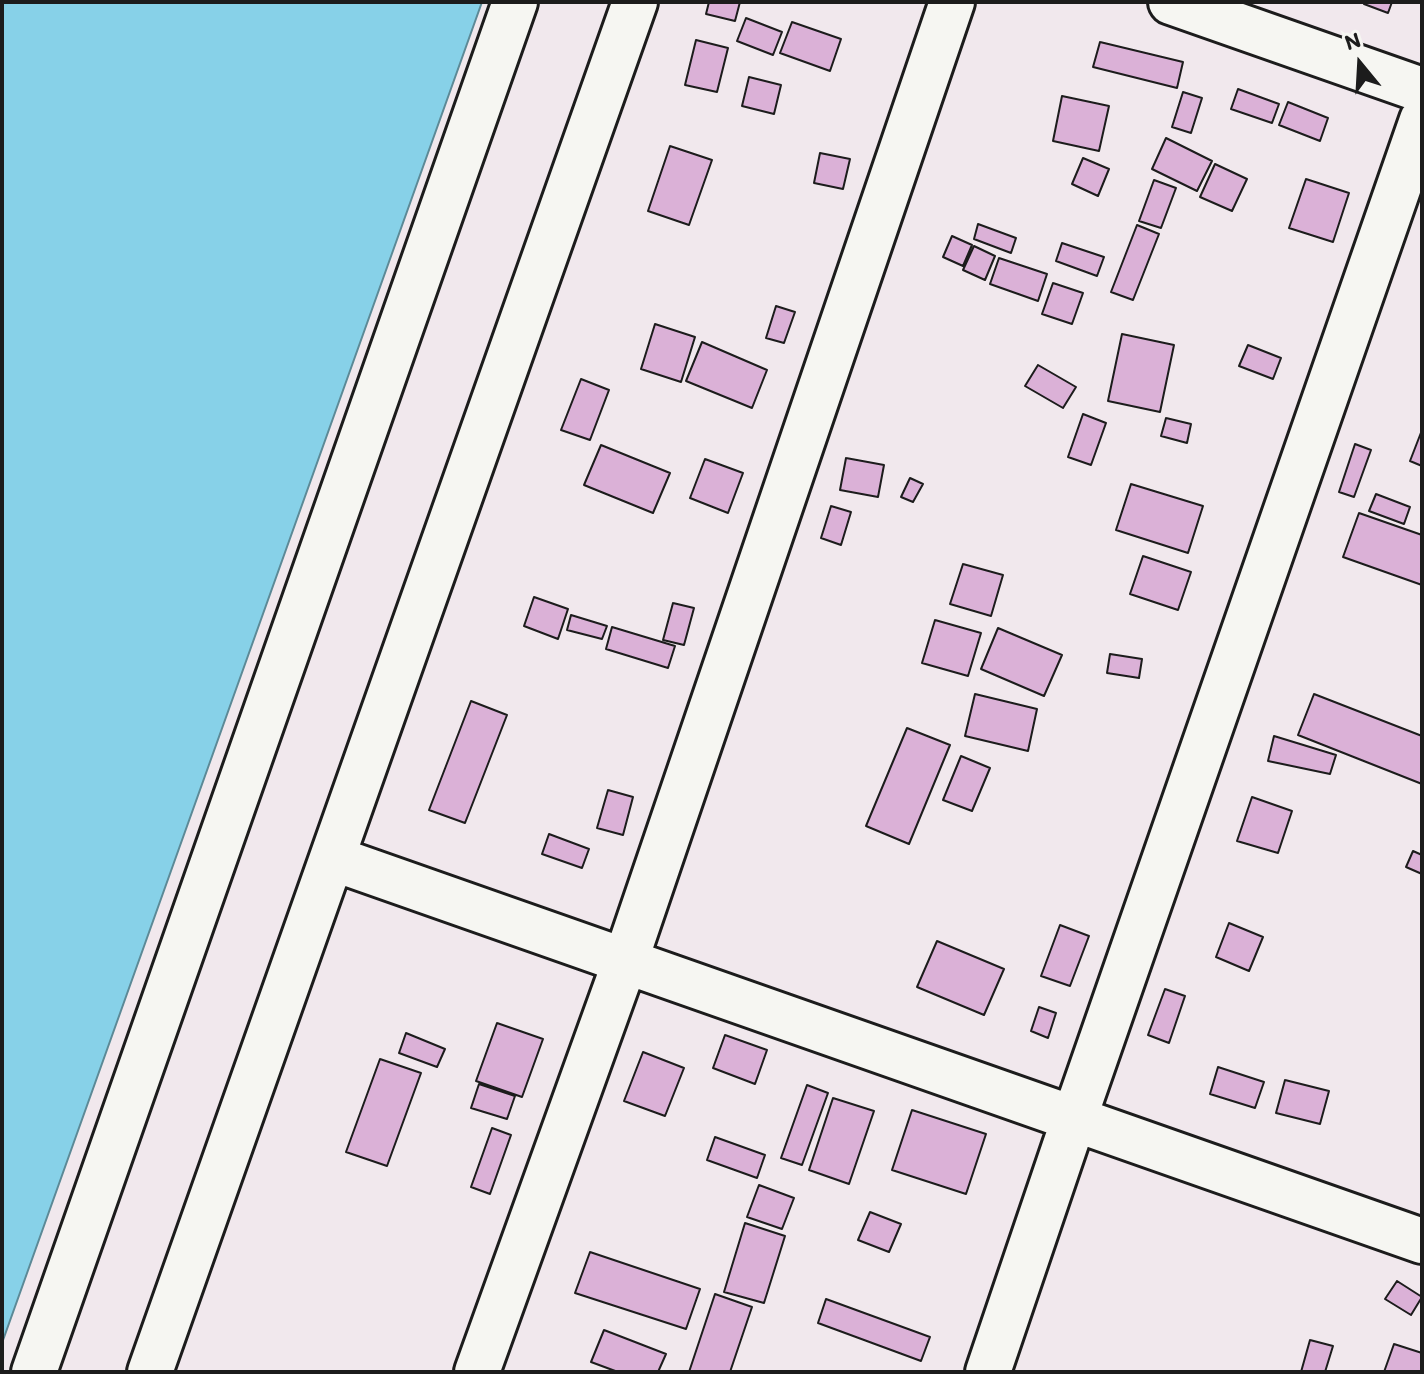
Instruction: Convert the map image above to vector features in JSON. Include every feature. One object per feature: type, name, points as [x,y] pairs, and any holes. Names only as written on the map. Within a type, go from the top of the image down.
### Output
[{"type":"street","points":[[34,1372],[515,2]]},
{"type":"street","points":[[150,1372],[635,2]]},
{"type":"street","points":[[477,1372],[625,962],[952,2]]},
{"type":"street","points":[[1171,2],[1422,90]]},
{"type":"street","points":[[988,1372],[1422,120]]},
{"type":"street","points":[[332,858],[1422,1241]]},
{"type":"water","points":[[2,2],[482,2],[2,1343]]},
{"type":"building","points":[[709,2],[740,2],[735,21],[706,14]]},
{"type":"building","points":[[1365,2],[1392,2],[1388,13]]},
{"type":"building","points":[[746,18],[782,32],[773,55],[737,41]]},
{"type":"building","points":[[792,22],[841,39],[830,71],[780,53]]},
{"type":"building","points":[[696,40],[728,48],[717,92],[685,85]]},
{"type":"building","points":[[1100,42],[1183,62],[1177,88],[1093,67]]},
{"type":"building","points":[[749,77],[781,85],[774,114],[742,106]]},
{"type":"building","points":[[1238,89],[1279,104],[1272,123],[1231,109]]},
{"type":"building","points":[[1183,92],[1202,98],[1191,133],[1172,127]]},
{"type":"building","points":[[1062,96],[1109,106],[1099,151],[1053,141]]},
{"type":"building","points":[[1288,102],[1328,118],[1320,141],[1279,125]]},
{"type":"building","points":[[1166,138],[1212,161],[1197,191],[1152,169]]},
{"type":"building","points":[[670,146],[712,160],[689,225],[648,211]]},
{"type":"building","points":[[820,153],[850,159],[843,189],[814,183]]},
{"type":"building","points":[[1083,158],[1109,169],[1098,196],[1072,184]]},
{"type":"building","points":[[1215,164],[1247,179],[1232,211],[1200,197]]},
{"type":"building","points":[[1306,179],[1349,193],[1333,242],[1289,228]]},
{"type":"building","points":[[1154,180],[1176,188],[1161,228],[1139,221]]},
{"type":"building","points":[[978,224],[1016,238],[1011,253],[974,239]]},
{"type":"building","points":[[1137,225],[1159,234],[1133,300],[1111,292]]},
{"type":"building","points":[[952,236],[972,245],[963,266],[943,257]]},
{"type":"building","points":[[1062,243],[1104,257],[1097,276],[1056,261]]},
{"type":"building","points":[[974,246],[995,256],[985,280],[963,270]]},
{"type":"building","points":[[999,258],[1047,274],[1038,301],[990,284]]},
{"type":"building","points":[[1053,283],[1083,293],[1072,324],[1042,314]]},
{"type":"building","points":[[776,306],[795,312],[784,343],[766,338]]},
{"type":"building","points":[[655,324],[695,337],[681,382],[641,369]]},
{"type":"building","points":[[1122,334],[1174,345],[1160,412],[1108,401]]},
{"type":"building","points":[[702,342],[767,370],[752,408],[686,381]]},
{"type":"building","points":[[1248,345],[1281,358],[1273,379],[1239,366]]},
{"type":"building","points":[[1038,365],[1076,387],[1063,408],[1025,386]]},
{"type":"building","points":[[581,379],[609,390],[590,440],[561,430]]},
{"type":"building","points":[[1083,414],[1106,423],[1091,465],[1068,457]]},
{"type":"building","points":[[1166,418],[1191,424],[1187,443],[1161,436]]},
{"type":"building","points":[[1422,430],[1422,466],[1410,461]]},
{"type":"building","points":[[1355,444],[1371,450],[1354,497],[1339,492]]},
{"type":"building","points":[[601,445],[670,473],[653,513],[584,485]]},
{"type":"building","points":[[846,458],[884,465],[878,497],[840,490]]},
{"type":"building","points":[[705,459],[743,473],[728,513],[690,498]]},
{"type":"building","points":[[910,478],[923,484],[913,502],[901,497]]},
{"type":"building","points":[[1131,484],[1203,506],[1188,553],[1116,530]]},
{"type":"building","points":[[1376,494],[1410,507],[1404,524],[1369,511]]},
{"type":"building","points":[[831,506],[851,512],[841,545],[821,538]]},
{"type":"building","points":[[1359,513],[1422,535],[1422,585],[1343,557]]},
{"type":"building","points":[[1143,556],[1191,572],[1178,610],[1130,594]]},
{"type":"building","points":[[963,564],[1003,575],[991,616],[950,604]]},
{"type":"building","points":[[534,597],[568,609],[558,639],[524,626]]},
{"type":"building","points":[[673,603],[694,608],[684,645],[663,640]]},
{"type":"building","points":[[571,615],[607,626],[602,639],[567,630]]},
{"type":"building","points":[[935,620],[981,633],[968,676],[922,663]]},
{"type":"building","points":[[612,627],[675,646],[668,668],[606,649]]},
{"type":"building","points":[[998,628],[1062,655],[1044,696],[981,669]]},
{"type":"building","points":[[1110,654],[1142,659],[1139,678],[1107,673]]},
{"type":"building","points":[[975,694],[1037,709],[1028,751],[965,736]]},
{"type":"building","points":[[1314,694],[1422,736],[1422,784],[1298,735]]},
{"type":"building","points":[[471,701],[507,715],[465,823],[429,810]]},
{"type":"building","points":[[907,728],[950,745],[909,844],[866,826]]},
{"type":"building","points":[[1274,736],[1336,755],[1330,774],[1268,761]]},
{"type":"building","points":[[961,756],[990,768],[972,811],[943,800]]},
{"type":"building","points":[[608,790],[633,797],[623,835],[597,828]]},
{"type":"building","points":[[1252,797],[1292,811],[1278,853],[1237,841]]},
{"type":"building","points":[[549,834],[589,849],[582,868],[542,854]]},
{"type":"building","points":[[1413,851],[1422,855],[1422,874],[1406,867]]},
{"type":"building","points":[[1229,923],[1263,937],[1249,971],[1216,957]]},
{"type":"building","points":[[1060,925],[1089,936],[1070,986],[1041,976]]},
{"type":"building","points":[[937,941],[1004,969],[984,1015],[917,987]]},
{"type":"building","points":[[1165,989],[1185,996],[1169,1043],[1148,1035]]},
{"type":"building","points":[[1039,1007],[1056,1013],[1048,1038],[1031,1031]]},
{"type":"building","points":[[497,1023],[543,1039],[522,1097],[476,1081]]},
{"type":"building","points":[[406,1033],[445,1049],[437,1067],[399,1053]]},
{"type":"building","points":[[725,1035],[767,1050],[755,1084],[713,1068]]},
{"type":"building","points":[[643,1052],[684,1068],[665,1116],[624,1101]]},
{"type":"building","points":[[380,1059],[421,1073],[387,1166],[346,1152]]},
{"type":"building","points":[[1218,1067],[1264,1082],[1255,1108],[1210,1094]]},
{"type":"building","points":[[1285,1080],[1329,1091],[1320,1124],[1276,1113]]},
{"type":"building","points":[[479,1084],[515,1096],[507,1119],[471,1108]]},
{"type":"building","points":[[807,1085],[828,1093],[802,1165],[781,1158]]},
{"type":"building","points":[[833,1098],[874,1111],[849,1184],[809,1170]]},
{"type":"building","points":[[912,1110],[986,1134],[966,1194],[892,1170]]},
{"type":"building","points":[[492,1128],[511,1135],[490,1194],[471,1187]]},
{"type":"building","points":[[715,1137],[765,1155],[757,1178],[707,1160]]},
{"type":"building","points":[[759,1185],[794,1198],[782,1229],[747,1217]]},
{"type":"building","points":[[870,1212],[901,1224],[889,1252],[858,1240]]},
{"type":"building","points":[[745,1223],[785,1236],[764,1303],[724,1292]]},
{"type":"building","points":[[590,1252],[700,1289],[686,1329],[575,1293]]},
{"type":"building","points":[[1397,1281],[1422,1297],[1411,1315],[1385,1299]]},
{"type":"building","points":[[715,1294],[752,1307],[730,1372],[689,1372]]},
{"type":"building","points":[[826,1299],[930,1337],[921,1361],[818,1323]]},
{"type":"building","points":[[604,1330],[666,1354],[658,1372],[618,1372],[591,1362]]},
{"type":"building","points":[[1310,1340],[1333,1346],[1325,1372],[1301,1372]]},
{"type":"building","points":[[1394,1344],[1422,1353],[1422,1372],[1384,1372]]}]
